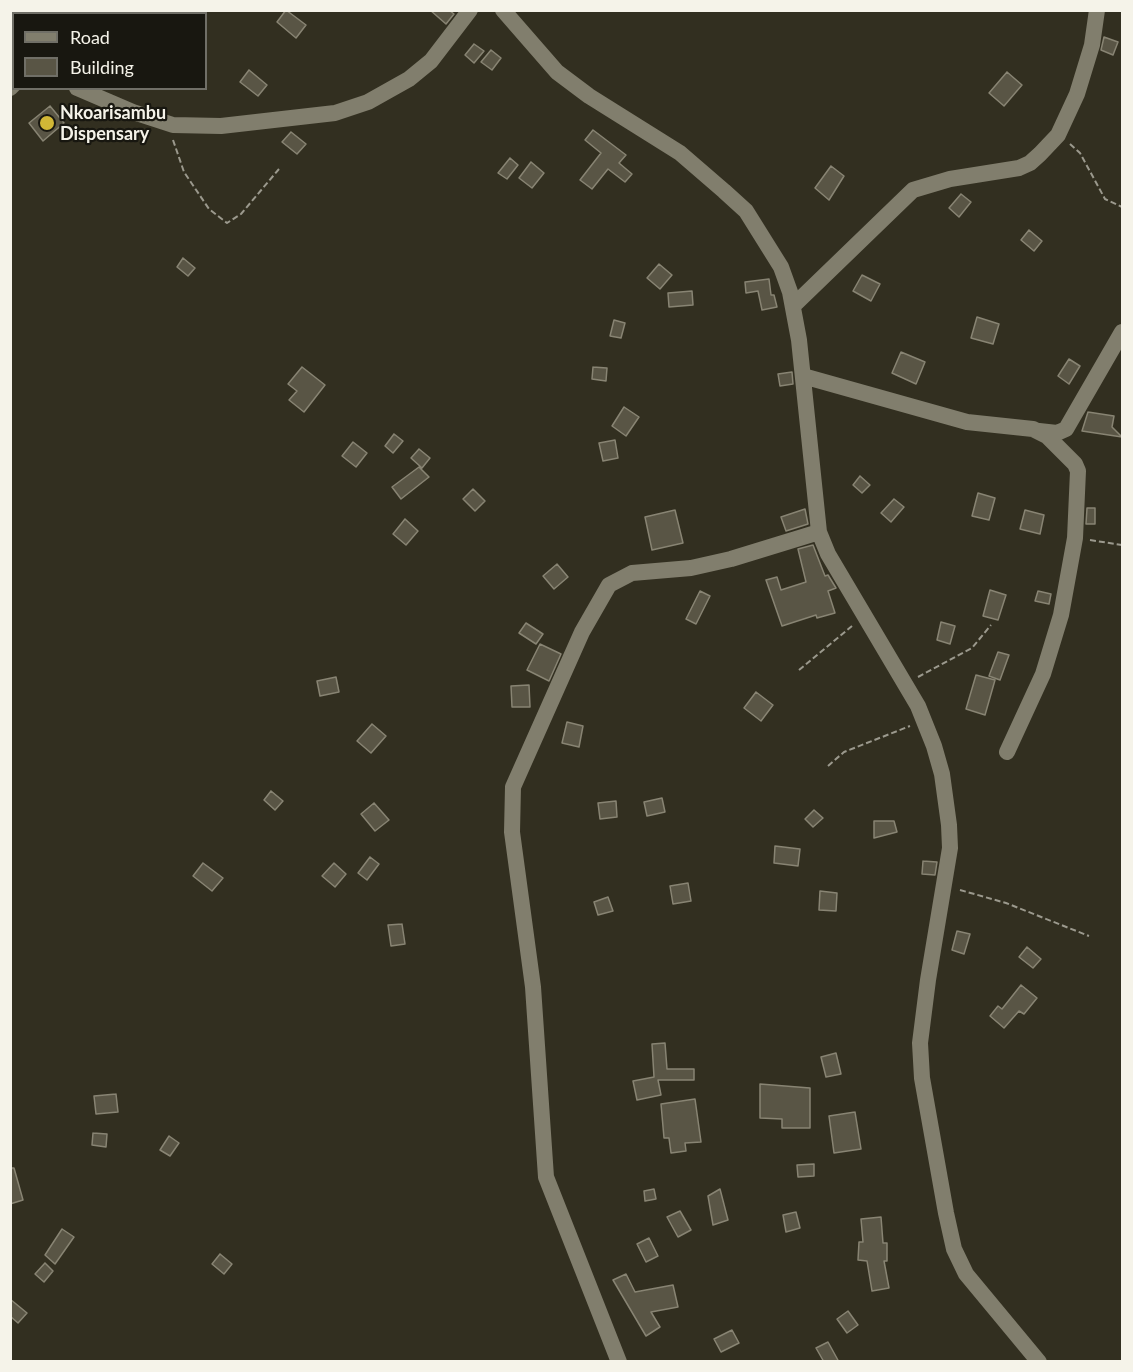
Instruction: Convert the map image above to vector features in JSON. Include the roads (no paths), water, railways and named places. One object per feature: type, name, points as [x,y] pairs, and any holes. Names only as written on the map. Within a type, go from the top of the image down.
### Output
[{"type":"street","points":[[82,90],[133,112],[173,125],[221,126],[335,113],[368,102],[409,80],[430,61],[470,10]]},
{"type":"street","points":[[503,10],[557,72],[589,96],[693,162],[746,212],[781,267],[793,306],[803,376],[819,532],[828,554],[924,720],[934,746],[947,802],[950,848],[920,1042],[922,1078],[954,1249],[966,1274],[1039,1362]]},
{"type":"street","points":[[793,306],[913,190],[950,179],[1018,168],[1030,163],[1058,135],[1086,69],[1097,10]]},
{"type":"street","points":[[803,376],[967,422],[1057,433],[1066,429],[1122,332]]},
{"type":"street","points":[[1007,752],[1054,644],[1075,538],[1078,471],[1071,458],[1039,431]]},
{"type":"street","points":[[619,1362],[602,1313],[546,1177],[533,987],[512,832],[513,787],[582,632],[604,592],[614,580],[632,573],[690,568],[731,559],[819,532]]},
{"type":"place","name":"Nkoarisambu Dispensary","points":[[47,123]]}]
